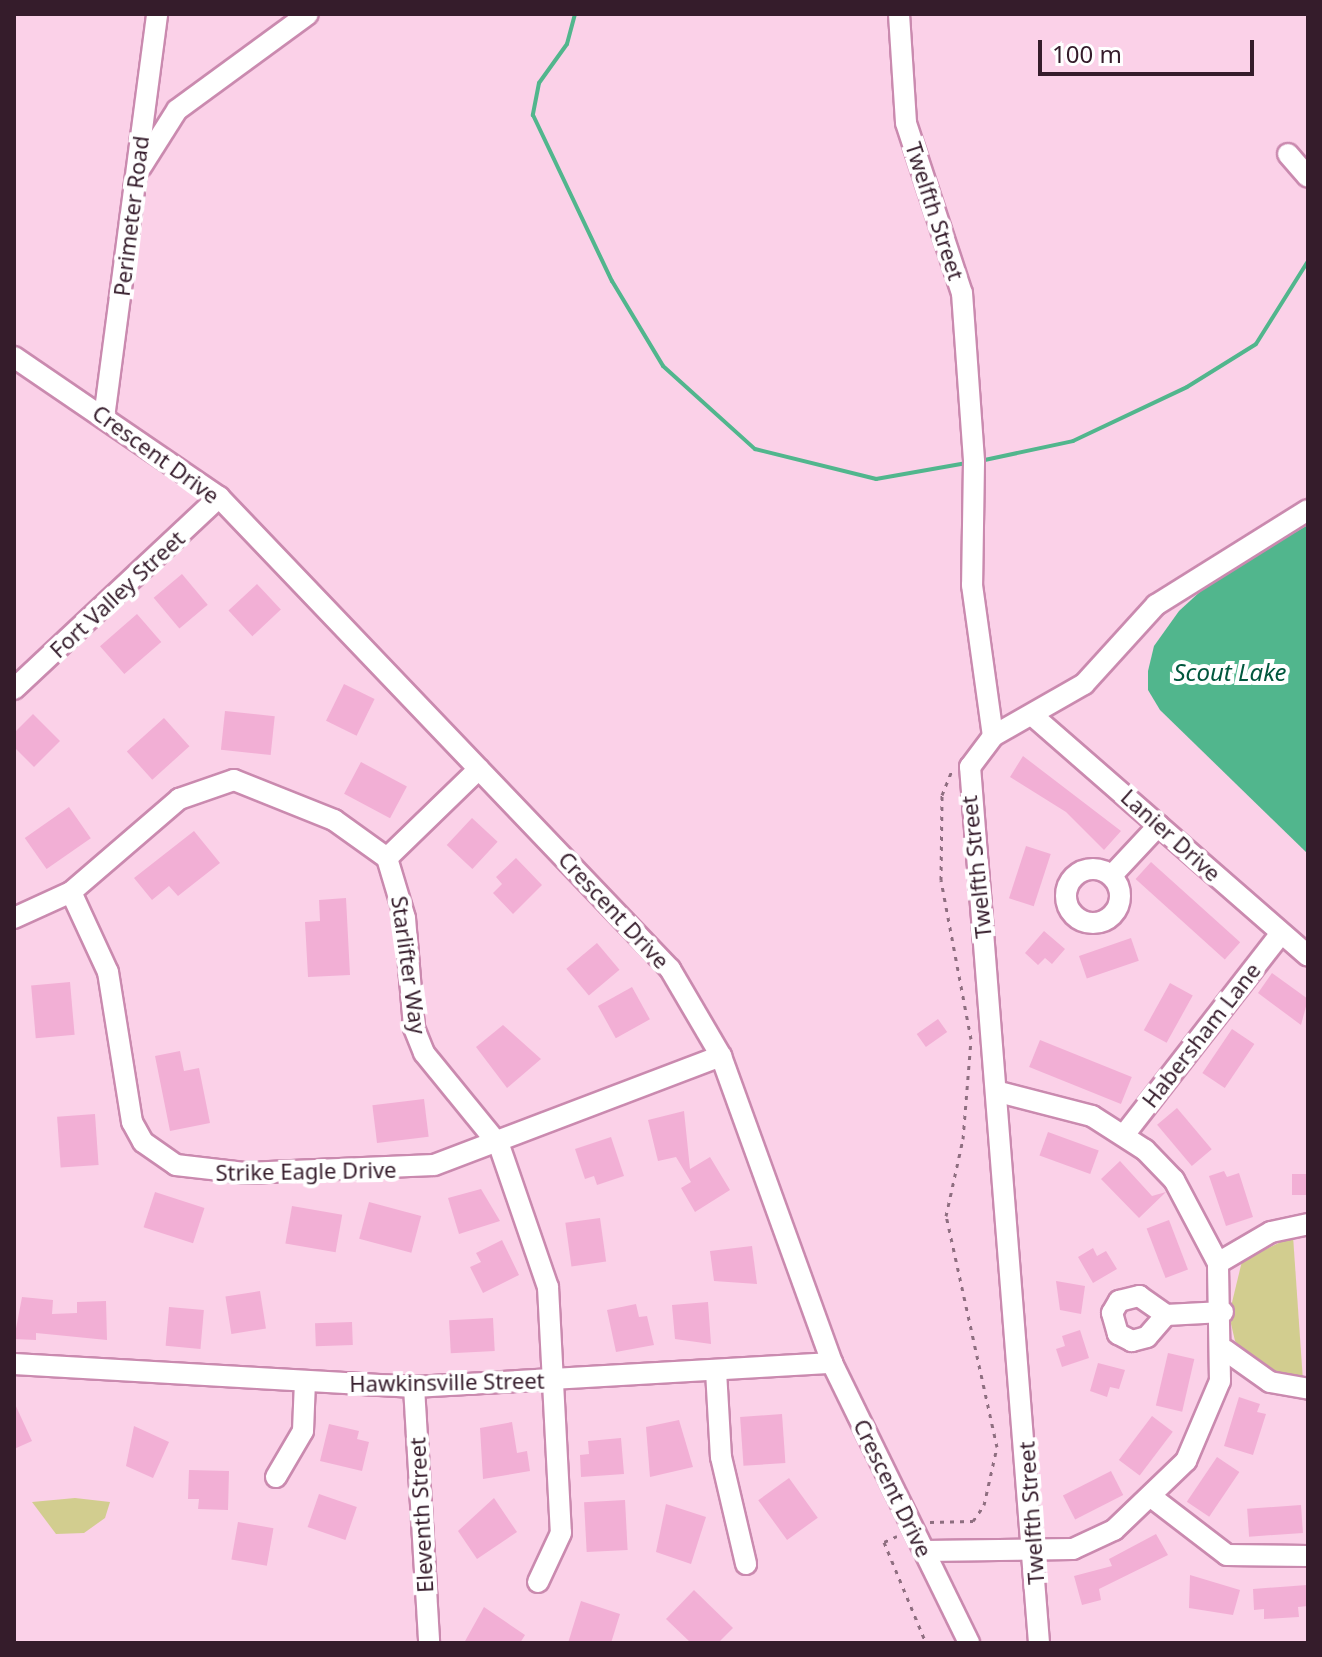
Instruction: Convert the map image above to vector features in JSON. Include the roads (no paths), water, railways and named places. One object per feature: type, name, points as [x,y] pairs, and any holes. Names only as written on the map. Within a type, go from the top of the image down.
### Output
[{"type":"street","name":"Perimeter Road","points":[[104,418],[157,14]]},
{"type":"street","points":[[137,174],[177,110],[308,14]]},
{"type":"street","name":"Twelfth Street","points":[[899,14],[906,123],[962,293],[974,462],[974,614],[993,736],[970,767],[966,793],[999,1092],[1039,1643]]},
{"type":"street","points":[[1288,154],[1308,177]]},
{"type":"street","name":"Crescent Drive","points":[[14,357],[219,497],[670,969],[721,1056],[832,1363],[969,1643]]},
{"type":"street","name":"Fort Valley Street","points":[[14,689],[219,497]]},
{"type":"street","points":[[993,736],[1084,684],[1156,605],[1196,575],[1308,510]]},
{"type":"street","name":"Lanier Drive","points":[[1032,715],[1159,825],[1279,936],[1308,956]]},
{"type":"street","points":[[14,918],[71,892],[179,799],[234,780],[334,820],[387,858],[479,769]]},
{"type":"street","points":[[1115,872],[1159,825]]},
{"type":"street","name":"Starlifter Way","points":[[387,858],[405,918],[414,1028],[424,1053],[499,1145],[536,1236],[555,1380],[561,1533],[538,1582]]},
{"type":"street","name":"Strike Eagle Drive","points":[[71,892],[108,972],[132,1122],[159,1156],[208,1173],[385,1171],[499,1145],[721,1056]]},
{"type":"street","name":"Habersham Lane","points":[[1124,1135],[1279,936]]},
{"type":"street","points":[[925,1551],[1034,1553],[1093,1541],[1154,1499],[1206,1425],[1225,1350],[1218,1263],[1174,1180],[1124,1135],[1062,1103],[999,1092]]},
{"type":"street","points":[[1218,1263],[1271,1232],[1308,1224]]},
{"type":"street","points":[[1166,1315],[1223,1312]]},
{"type":"street","points":[[1225,1350],[1270,1382],[1308,1389]]},
{"type":"street","name":"Hawkinsville Street","points":[[14,1364],[414,1387],[832,1363]]},
{"type":"street","points":[[716,1371],[721,1457],[746,1564]]},
{"type":"street","points":[[276,1477],[303,1431],[305,1381]]},
{"type":"street","name":"Eleventh Street","points":[[414,1387],[429,1643]]},
{"type":"street","points":[[1154,1499],[1227,1555],[1308,1556]]},
{"type":"water","name":"Scout Lake","points":[[1308,525],[1308,854],[1160,710],[1148,690],[1148,671],[1154,646],[1179,611],[1215,578]]},
{"type":"waterway","points":[[575,14],[567,44],[539,83],[533,115],[612,281],[663,366],[755,449],[876,479],[967,463]]},
{"type":"waterway","points":[[980,461],[1073,441],[1187,387],[1256,344],[1308,261]]}]
